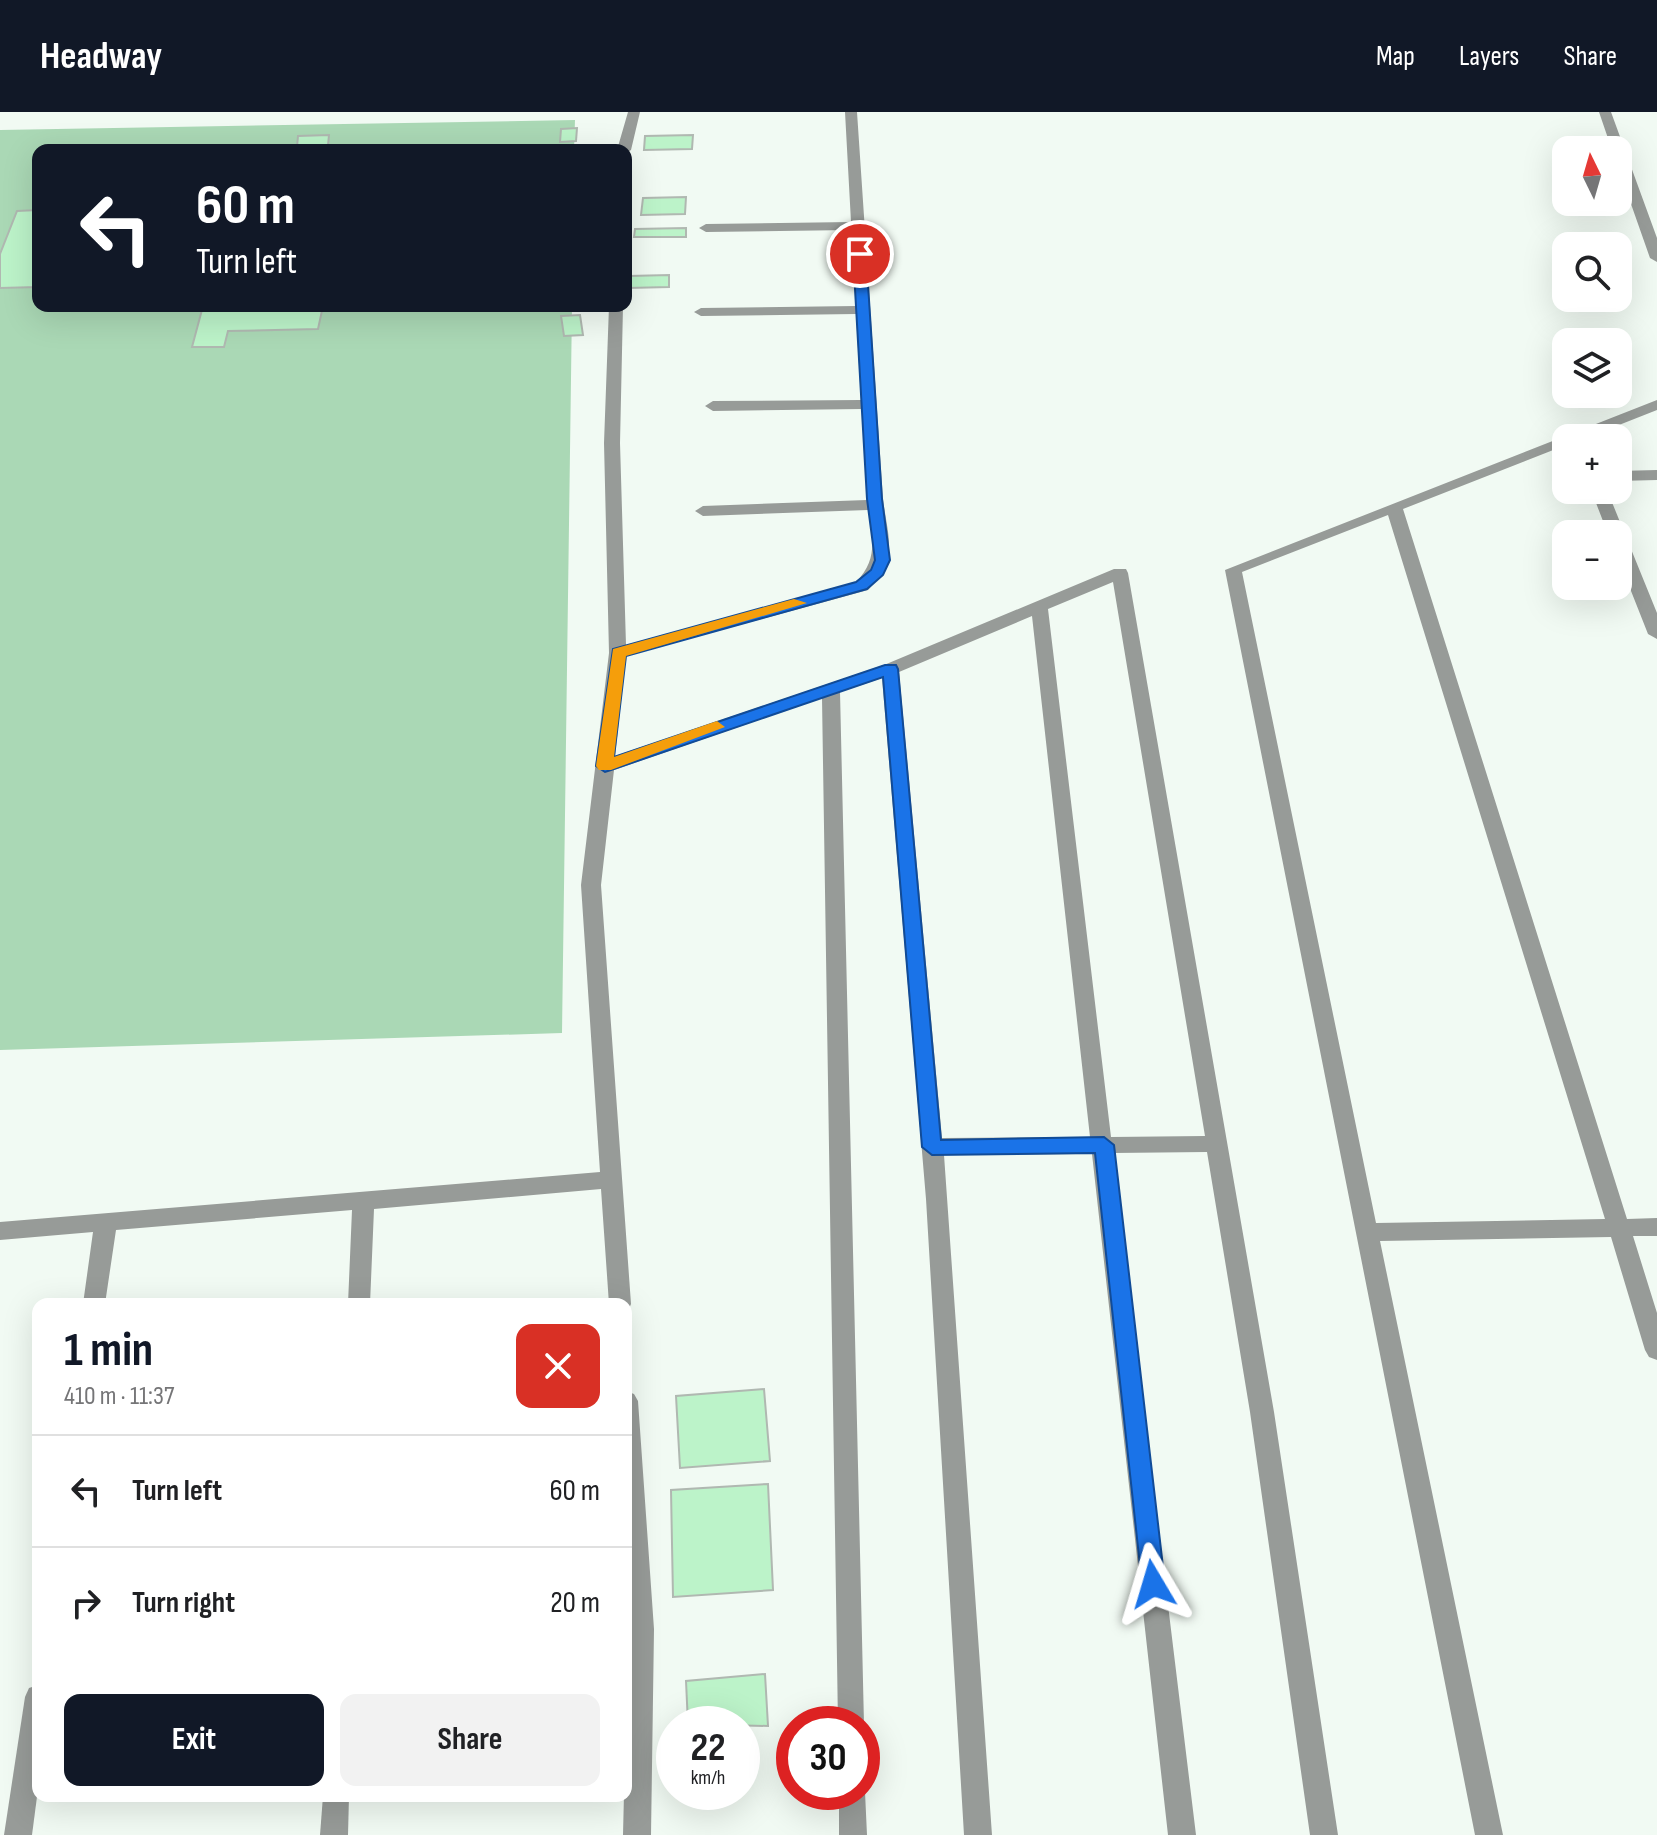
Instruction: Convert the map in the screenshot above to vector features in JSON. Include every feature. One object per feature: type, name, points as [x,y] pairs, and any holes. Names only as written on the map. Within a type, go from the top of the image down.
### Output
[{"type":"street","points":[[626,144],[634,112]]},
{"type":"street","points":[[618,653],[862,586],[878,572],[883,560],[875,505],[851,112]]},
{"type":"street","points":[[1605,112],[1657,258]]},
{"type":"street","points":[[706,228],[858,226]]},
{"type":"street","points":[[701,312],[863,310]]},
{"type":"street","points":[[616,312],[612,443],[618,653],[591,885],[620,1298]]},
{"type":"street","points":[[713,406],[869,404]]},
{"type":"street","points":[[1609,424],[1657,405]]},
{"type":"street","points":[[1489,1835],[1233,570],[1552,446]]},
{"type":"street","points":[[1632,476],[1657,475]]},
{"type":"street","points":[[703,511],[875,505]]},
{"type":"street","points":[[1394,507],[1657,1350]]},
{"type":"street","points":[[1632,562],[1649,592],[1657,634]]},
{"type":"street","points":[[605,766],[890,669],[1120,573],[1262,1412],[1324,1835]]},
{"type":"street","points":[[1039,607],[1182,1835]]},
{"type":"street","points":[[890,669],[932,1147],[978,1835]]},
{"type":"street","points":[[831,687],[851,1706]]},
{"type":"street","points":[[932,1147],[1216,1144]]},
{"type":"street","points":[[0,1231],[611,1180]]},
{"type":"street","points":[[359,1298],[363,1201]]},
{"type":"street","points":[[95,1298],[106,1222]]},
{"type":"street","points":[[1367,1232],[1657,1227]]},
{"type":"street","points":[[632,1492],[641,1629],[637,1835]]},
{"type":"street","points":[[18,1835],[32,1738]]},
{"type":"street","points":[[334,1835],[336,1802]]},
{"type":"street","points":[[852,1810],[853,1835]]},
{"type":"green space","points":[[575,120],[574,144],[32,144],[32,312],[572,312],[562,1033],[0,1050],[0,130]]},
{"type":"building","points":[[577,128],[576,141],[560,142],[561,129]]},
{"type":"building","points":[[329,135],[328,144],[297,144],[298,136]]},
{"type":"building","points":[[693,135],[692,149],[644,150],[645,136]]},
{"type":"building","points":[[686,197],[685,214],[641,215],[643,198]]},
{"type":"building","points":[[32,210],[32,287],[0,288],[0,254],[17,211]]},
{"type":"building","points":[[686,228],[686,237],[634,237],[635,229]]},
{"type":"building","points":[[669,275],[669,287],[632,288],[632,276]]},
{"type":"building","points":[[201,312],[322,312],[318,329],[228,331],[224,347],[192,347]]},
{"type":"building","points":[[580,315],[583,335],[564,336],[561,316]]},
{"type":"building","points":[[764,1389],[770,1461],[680,1468],[676,1396]]},
{"type":"building","points":[[768,1484],[773,1590],[673,1597],[671,1490]]},
{"type":"building","points":[[765,1674],[768,1726],[760,1726],[760,1706],[687,1706],[686,1681]]},
{"type":"slow traffic","points":[[717,727],[605,766],[618,653],[799,603]]},
{"type":"route","points":[[860,254],[875,499],[883,560],[878,572],[862,586],[618,653],[605,766],[890,669],[932,1147],[1104,1145],[1153,1584]]}]
